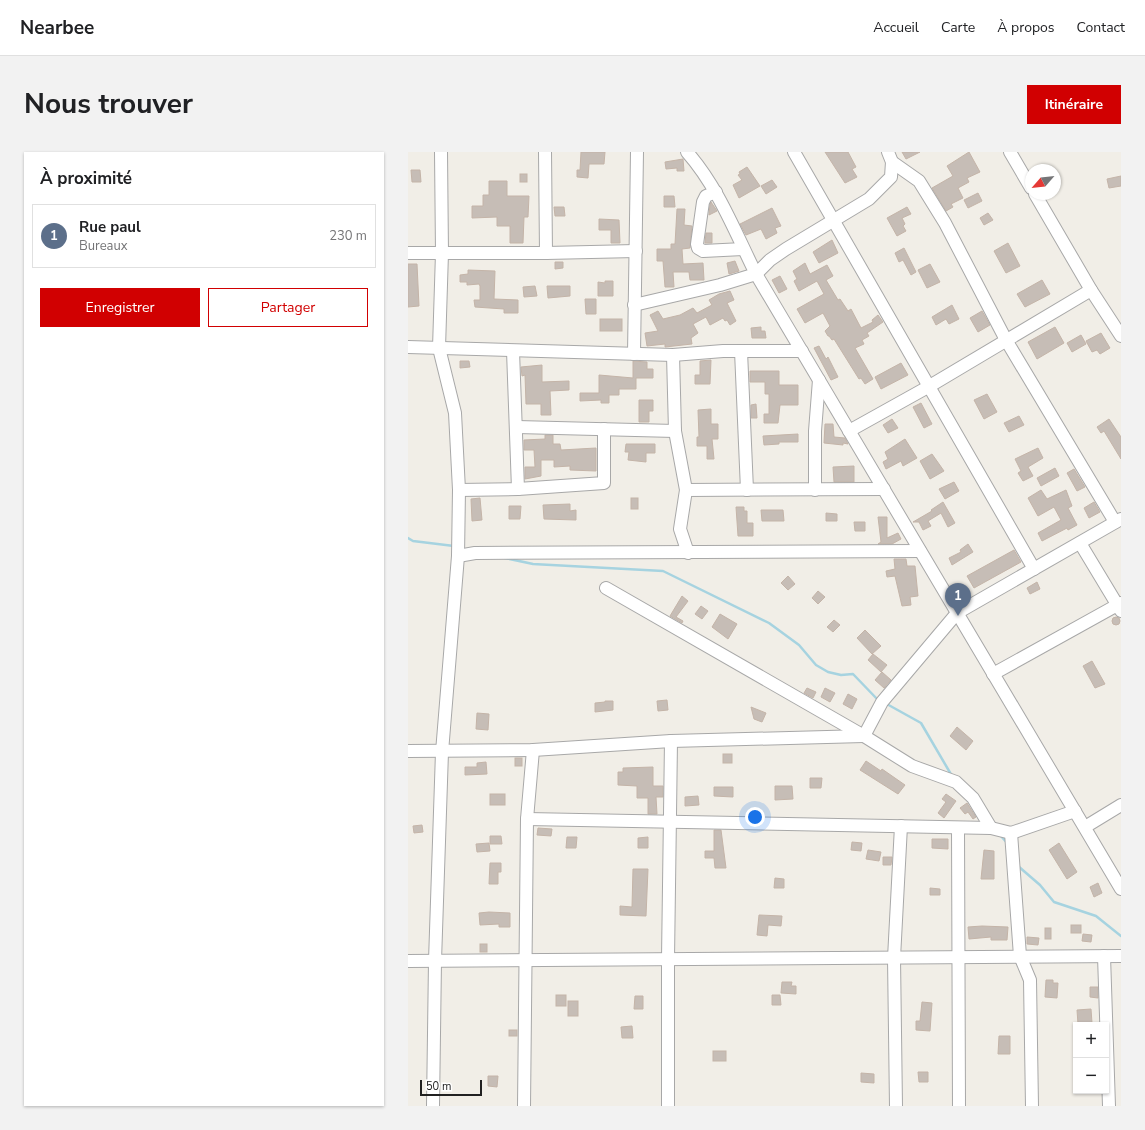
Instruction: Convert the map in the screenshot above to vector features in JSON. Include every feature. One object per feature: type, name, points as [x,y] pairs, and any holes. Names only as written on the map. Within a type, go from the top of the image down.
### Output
[{"type":"street","points":[[433,1106],[435,960],[442,752],[458,556],[459,490],[455,413],[439,348],[442,253],[441,152]]},
{"type":"street","points":[[545,152],[546,254]]},
{"type":"street","points":[[634,354],[637,152]]},
{"type":"street","points":[[686,152],[701,168],[716,192],[756,274],[1121,889]]},
{"type":"street","points":[[794,152],[834,219],[928,387],[1034,569]]},
{"type":"street","points":[[1010,152],[1025,178]]},
{"type":"street","points":[[634,305],[720,285],[756,274],[770,260],[868,199],[891,177],[890,157]]},
{"type":"street","points":[[864,736],[882,702],[957,613],[1118,520],[1006,340],[945,223],[919,181],[890,157]]},
{"type":"street","points":[[716,192],[706,196],[704,199],[697,244],[698,248],[703,251],[743,249]]},
{"type":"street","points":[[1038,200],[1091,290],[1121,336]]},
{"type":"street","points":[[408,253],[546,254],[636,251]]},
{"type":"street","points":[[849,431],[928,387],[1091,290]]},
{"type":"street","points":[[408,347],[673,355],[723,351],[802,351]]},
{"type":"street","points":[[513,351],[517,427],[518,489]]},
{"type":"street","points":[[741,351],[747,490]]},
{"type":"street","points":[[673,355],[675,431],[686,490],[680,529],[688,553]]},
{"type":"street","points":[[815,490],[815,432],[819,380]]},
{"type":"street","points":[[517,427],[675,431]]},
{"type":"street","points":[[459,490],[518,489],[604,483],[604,429]]},
{"type":"street","points":[[686,490],[884,489]]},
{"type":"street","points":[[993,674],[1120,606],[1080,543]]},
{"type":"street","points":[[458,556],[475,553],[920,551]]},
{"type":"street","points":[[606,588],[864,736],[912,766],[956,782],[973,798],[991,828]]},
{"type":"street","points":[[408,751],[442,752],[533,750],[671,740],[864,736]]},
{"type":"street","points":[[668,1106],[668,959],[671,740]]},
{"type":"street","points":[[524,1106],[527,819],[533,750]]},
{"type":"street","points":[[1085,827],[1121,805]]},
{"type":"street","points":[[527,819],[991,828],[1011,833],[1075,811]]},
{"type":"street","points":[[896,1106],[894,958],[901,826]]},
{"type":"street","points":[[958,828],[959,1106]]},
{"type":"street","points":[[1011,833],[1020,956],[1030,980],[1032,1106]]},
{"type":"street","points":[[1104,956],[1109,1106]]},
{"type":"street","points":[[408,961],[1121,956]]},
{"type":"building","points":[[581,152],[605,152],[604,164],[589,164],[588,178],[577,177],[577,170],[580,170]]},
{"type":"building","points":[[825,152],[848,152],[856,167],[852,169],[857,177],[845,183]]},
{"type":"building","points":[[902,152],[920,152],[906,159]]},
{"type":"building","points":[[969,152],[980,172],[967,178],[969,182],[958,188],[963,198],[951,204],[953,207],[946,211],[932,188],[953,176],[947,166]]},
{"type":"building","points":[[683,159],[684,171],[677,171],[677,168],[666,169],[665,162]]},
{"type":"building","points":[[747,167],[760,186],[739,198],[733,185],[742,180],[738,175],[740,174],[739,172]]},
{"type":"building","points":[[411,170],[420,170],[421,182],[412,182]]},
{"type":"building","points":[[520,174],[527,174],[527,182],[520,182]]},
{"type":"building","points":[[1121,176],[1121,186],[1109,188],[1107,179]]},
{"type":"building","points":[[772,180],[777,187],[766,194],[761,186]]},
{"type":"building","points":[[489,181],[507,181],[507,196],[529,196],[528,217],[524,217],[523,243],[510,243],[510,226],[497,226],[497,217],[472,218],[472,206],[483,206],[483,195],[489,195]]},
{"type":"building","points":[[978,193],[982,201],[968,208],[964,200]]},
{"type":"building","points":[[664,196],[674,196],[675,207],[664,207]]},
{"type":"building","points":[[711,202],[717,211],[709,215],[710,204]]},
{"type":"building","points":[[554,207],[564,207],[565,216],[555,216]]},
{"type":"building","points":[[907,207],[911,214],[902,218],[905,224],[903,226],[906,231],[897,236],[887,218]]},
{"type":"building","points":[[772,208],[781,226],[775,228],[777,233],[766,239],[761,229],[746,235],[740,224]]},
{"type":"building","points":[[677,209],[685,209],[684,225],[692,226],[690,248],[682,249],[683,264],[703,263],[704,280],[690,280],[689,272],[673,272],[674,287],[665,287],[663,261],[657,261],[657,249],[671,249],[671,244],[675,244]]},
{"type":"building","points":[[988,213],[993,220],[984,225],[980,218]]},
{"type":"building","points":[[599,219],[619,220],[620,243],[611,243],[611,230],[599,230]]},
{"type":"building","points":[[706,233],[712,233],[712,243],[705,243]]},
{"type":"building","points":[[832,240],[838,253],[819,263],[813,252]]},
{"type":"building","points":[[1008,243],[1020,266],[1006,273],[994,251]]},
{"type":"building","points":[[904,248],[916,272],[911,275],[903,260],[899,262],[895,253]]},
{"type":"building","points":[[735,261],[739,271],[729,274],[727,263]]},
{"type":"building","points":[[555,262],[563,262],[563,268],[555,269]]},
{"type":"building","points":[[805,263],[810,274],[827,265],[833,276],[826,280],[838,300],[840,299],[848,311],[851,309],[861,328],[873,322],[872,320],[878,315],[883,322],[867,333],[869,336],[862,340],[864,344],[855,348],[873,379],[865,384],[861,378],[859,379],[834,339],[832,340],[825,331],[830,326],[823,313],[805,323],[797,309],[824,294],[817,281],[799,291],[794,281],[797,279],[793,271]]},
{"type":"building","points":[[408,264],[417,264],[419,306],[408,307]]},
{"type":"building","points":[[930,264],[940,282],[927,288],[918,270]]},
{"type":"building","points":[[468,270],[495,271],[494,299],[518,300],[518,313],[504,313],[504,309],[475,307],[474,300],[480,300],[479,284],[467,285],[467,282],[460,282],[460,275],[468,274]]},
{"type":"building","points":[[780,276],[787,289],[779,293],[772,280]]},
{"type":"building","points":[[1042,280],[1050,294],[1025,307],[1017,294]]},
{"type":"building","points":[[605,281],[613,281],[613,296],[598,296],[598,282],[605,283]]},
{"type":"building","points":[[535,286],[537,296],[524,297],[523,287]]},
{"type":"building","points":[[547,286],[570,286],[570,296],[548,298]]},
{"type":"building","points":[[730,291],[734,300],[727,303],[736,321],[730,325],[727,320],[725,321],[723,318],[710,325],[706,317],[693,324],[698,333],[691,338],[692,344],[665,347],[665,344],[647,346],[645,333],[658,331],[650,315],[658,311],[663,319],[680,315],[693,308],[697,313],[712,305],[709,300],[719,294]]},
{"type":"building","points":[[585,299],[596,299],[596,314],[586,314]]},
{"type":"building","points":[[952,305],[959,319],[949,324],[946,319],[936,325],[932,317]]},
{"type":"building","points":[[982,311],[990,325],[978,332],[970,318]]},
{"type":"building","points":[[600,319],[622,319],[622,331],[600,331]]},
{"type":"building","points":[[761,327],[761,331],[765,331],[766,338],[752,338],[751,328]]},
{"type":"building","points":[[1055,327],[1064,343],[1037,359],[1028,342]]},
{"type":"building","points":[[1101,333],[1110,348],[1100,354],[1097,350],[1092,352],[1086,341]]},
{"type":"building","points":[[1081,335],[1086,344],[1072,352],[1067,343]]},
{"type":"building","points":[[819,346],[826,359],[828,357],[838,377],[831,380],[814,348]]},
{"type":"building","points":[[711,360],[710,384],[695,384],[695,375],[700,375],[700,361]]},
{"type":"building","points":[[460,361],[469,361],[470,367],[460,368]]},
{"type":"building","points":[[633,361],[647,362],[647,369],[653,369],[653,378],[636,378],[636,389],[619,389],[619,395],[609,395],[609,403],[601,403],[601,400],[580,401],[580,393],[599,393],[599,375],[633,378]]},
{"type":"building","points":[[901,363],[908,375],[881,389],[875,377]]},
{"type":"building","points":[[542,365],[542,382],[569,381],[569,390],[550,391],[551,415],[541,415],[541,404],[526,404],[525,375],[522,376],[521,367]]},
{"type":"building","points":[[750,371],[779,371],[779,385],[798,385],[798,405],[780,405],[778,423],[764,423],[764,414],[769,414],[769,394],[765,394],[765,382],[750,382]]},
{"type":"building","points":[[987,394],[997,412],[984,419],[974,400]]},
{"type":"building","points":[[639,400],[653,400],[653,411],[649,411],[649,422],[639,422]]},
{"type":"building","points":[[921,403],[932,424],[924,428],[913,407]]},
{"type":"building","points":[[756,404],[757,418],[751,418],[751,405]]},
{"type":"building","points":[[711,409],[711,424],[718,424],[718,439],[712,439],[714,459],[707,459],[707,446],[697,446],[697,437],[699,437],[698,410]]},
{"type":"building","points":[[1019,416],[1024,425],[1009,432],[1004,423]]},
{"type":"building","points":[[892,419],[898,428],[888,433],[883,425]]},
{"type":"building","points":[[1109,419],[1121,437],[1121,459],[1104,431],[1101,433],[1097,427]]},
{"type":"building","points":[[825,424],[833,424],[834,437],[845,438],[848,444],[843,443],[843,445],[824,443]]},
{"type":"building","points":[[798,434],[798,442],[779,442],[779,444],[764,445],[763,436]]},
{"type":"building","points":[[545,435],[553,435],[553,444],[560,444],[561,450],[596,448],[596,471],[570,470],[570,466],[554,467],[554,460],[541,460],[541,476],[525,479],[525,467],[535,467],[534,450],[524,450],[524,440],[545,439]]},
{"type":"building","points":[[905,439],[917,458],[903,466],[901,461],[886,469],[883,462],[888,459],[885,452]]},
{"type":"building","points":[[626,444],[655,444],[655,453],[646,453],[646,462],[628,460],[629,452],[625,452]]},
{"type":"building","points":[[1038,448],[1043,458],[1028,467],[1033,476],[1023,481],[1018,473],[1021,471],[1015,459]]},
{"type":"building","points":[[932,454],[944,471],[930,479],[920,461]]},
{"type":"building","points":[[854,466],[854,482],[834,482],[833,467]]},
{"type":"building","points":[[1055,468],[1059,476],[1041,486],[1037,478]]},
{"type":"building","points":[[1074,469],[1085,487],[1077,491],[1067,473]]},
{"type":"building","points":[[954,482],[959,491],[945,499],[939,489]]},
{"type":"building","points":[[1041,490],[1047,499],[1066,490],[1072,506],[1068,508],[1077,525],[1068,530],[1067,528],[1042,541],[1038,533],[1061,520],[1054,507],[1038,516],[1028,498]]},
{"type":"building","points":[[480,498],[482,520],[472,521],[471,499]]},
{"type":"building","points":[[631,498],[638,498],[638,509],[631,509]]},
{"type":"building","points":[[943,502],[955,523],[948,527],[941,513],[928,521],[931,526],[923,530],[919,522],[913,522],[932,511],[931,510]]},
{"type":"building","points":[[1094,502],[1100,512],[1089,518],[1084,508]]},
{"type":"building","points":[[570,504],[570,511],[576,510],[576,520],[544,519],[543,505]]},
{"type":"building","points":[[509,506],[521,506],[520,519],[509,519]]},
{"type":"building","points":[[736,507],[744,507],[744,511],[747,511],[747,523],[753,523],[753,536],[738,536]]},
{"type":"building","points":[[761,510],[783,510],[784,521],[762,521]]},
{"type":"building","points":[[826,513],[837,514],[837,521],[826,521]]},
{"type":"building","points":[[878,517],[887,517],[887,538],[898,533],[901,539],[892,544],[878,544],[881,542]]},
{"type":"building","points":[[854,522],[865,522],[865,531],[855,531]]},
{"type":"building","points":[[968,544],[973,552],[952,565],[949,558],[961,552],[960,550]]},
{"type":"building","points":[[1014,550],[1021,562],[974,588],[967,576]]},
{"type":"building","points":[[894,559],[906,559],[907,566],[915,566],[918,596],[910,597],[911,605],[902,606],[895,576],[887,577],[886,571],[895,569]]},
{"type":"building","points":[[788,576],[795,584],[788,590],[781,583]]},
{"type":"building","points":[[1037,582],[1040,589],[1030,594],[1027,588]]},
{"type":"building","points":[[818,591],[825,597],[818,604],[812,598]]},
{"type":"building","points":[[682,596],[688,601],[676,617],[683,621],[682,623],[670,616]]},
{"type":"building","points":[[701,606],[708,611],[702,619],[695,614]]},
{"type":"building","points":[[720,614],[737,624],[728,639],[712,627]]},
{"type":"building","points":[[1114,617],[1118,617],[1120,621],[1118,625],[1114,625],[1112,623],[1112,619]]},
{"type":"building","points":[[834,620],[840,625],[833,632],[827,627]]},
{"type":"building","points":[[865,630],[881,646],[872,654],[857,638]]},
{"type":"building","points":[[873,654],[887,665],[881,672],[868,660]]},
{"type":"building","points":[[1092,661],[1105,684],[1095,688],[1083,666]]},
{"type":"building","points":[[882,672],[891,680],[884,688],[875,680]]},
{"type":"building","points":[[807,688],[816,692],[813,698],[804,693]]},
{"type":"building","points":[[825,688],[835,693],[830,702],[821,697]]},
{"type":"building","points":[[848,694],[857,699],[852,709],[843,704]]},
{"type":"building","points":[[667,700],[668,710],[658,711],[657,701]]},
{"type":"building","points":[[613,701],[613,710],[595,712],[595,703]]},
{"type":"building","points":[[751,707],[766,713],[762,722],[754,719]]},
{"type":"building","points":[[477,713],[489,714],[488,730],[476,729]]},
{"type":"building","points":[[957,727],[973,741],[966,750],[950,736]]},
{"type":"building","points":[[723,754],[732,754],[732,763],[723,763]]},
{"type":"building","points":[[515,758],[522,758],[522,766],[515,766]]},
{"type":"building","points":[[866,761],[881,771],[882,769],[905,785],[898,794],[860,770]]},
{"type":"building","points":[[486,762],[487,774],[465,775],[465,767],[477,767],[477,763]]},
{"type":"building","points":[[653,767],[653,786],[663,786],[663,797],[656,797],[657,814],[648,814],[648,798],[637,798],[637,786],[618,785],[618,772],[623,772],[623,768]]},
{"type":"building","points":[[810,778],[822,778],[821,788],[810,788]]},
{"type":"building","points":[[775,786],[792,786],[793,799],[775,800]]},
{"type":"building","points":[[714,787],[733,787],[733,797],[714,796]]},
{"type":"building","points":[[490,794],[505,794],[505,805],[490,805]]},
{"type":"building","points":[[946,794],[956,801],[944,818],[938,813],[946,802],[942,799]]},
{"type":"building","points":[[698,796],[699,805],[685,806],[685,797]]},
{"type":"building","points":[[967,803],[976,817],[973,819],[968,812],[965,814],[960,808]]},
{"type":"building","points":[[422,825],[423,832],[414,833],[413,826]]},
{"type":"building","points":[[538,828],[552,829],[551,836],[537,835]]},
{"type":"building","points":[[714,830],[721,830],[726,868],[715,868],[714,858],[705,858],[705,851],[714,851]]},
{"type":"building","points":[[490,836],[501,836],[502,844],[490,844]]},
{"type":"building","points":[[567,837],[577,837],[576,848],[566,848]]},
{"type":"building","points":[[648,837],[648,848],[638,848],[638,838]]},
{"type":"building","points":[[932,839],[948,839],[948,849],[932,848]]},
{"type":"building","points":[[852,842],[862,843],[861,851],[851,850]]},
{"type":"building","points":[[489,843],[490,851],[477,852],[476,844]]},
{"type":"building","points":[[1059,843],[1077,872],[1067,879],[1049,850]]},
{"type":"building","points":[[868,850],[881,852],[879,861],[866,859]]},
{"type":"building","points":[[984,850],[994,851],[994,879],[981,879]]},
{"type":"building","points":[[883,857],[892,857],[891,865],[883,865]]},
{"type":"building","points":[[490,863],[501,863],[501,872],[498,872],[498,884],[489,884]]},
{"type":"building","points":[[633,869],[648,869],[646,916],[620,915],[620,906],[632,907]]},
{"type":"building","points":[[775,878],[784,879],[784,888],[774,888]]},
{"type":"building","points":[[1098,883],[1102,893],[1094,897],[1090,887]]},
{"type":"building","points":[[930,888],[940,889],[940,895],[930,895]]},
{"type":"building","points":[[479,913],[510,913],[510,927],[499,927],[499,924],[480,925]]},
{"type":"building","points":[[759,915],[782,916],[781,926],[768,925],[767,936],[757,935]]},
{"type":"building","points":[[1071,925],[1081,925],[1081,933],[1071,933]]},
{"type":"building","points":[[968,927],[1008,927],[1007,940],[991,940],[991,937],[969,939]]},
{"type":"building","points":[[1045,928],[1051,928],[1051,939],[1045,939]]},
{"type":"building","points":[[1083,934],[1092,935],[1091,942],[1082,941]]},
{"type":"building","points":[[1027,937],[1039,938],[1038,945],[1027,944]]},
{"type":"building","points":[[480,944],[487,944],[487,952],[480,952]]},
{"type":"building","points":[[1046,980],[1053,980],[1053,983],[1058,983],[1057,998],[1045,997]]},
{"type":"building","points":[[782,982],[792,982],[791,986],[796,986],[796,994],[781,993]]},
{"type":"building","points":[[1090,987],[1098,987],[1098,998],[1090,997]]},
{"type":"building","points":[[556,995],[566,995],[566,1006],[556,1006]]},
{"type":"building","points":[[772,995],[780,995],[781,1005],[772,1005]]},
{"type":"building","points":[[635,996],[643,996],[643,1009],[634,1009]]},
{"type":"building","points":[[568,1001],[578,1001],[578,1016],[568,1016]]},
{"type":"building","points":[[922,1002],[932,1003],[930,1031],[916,1030],[916,1021],[920,1021]]},
{"type":"building","points":[[1091,1009],[1092,1022],[1078,1022],[1077,1010]]},
{"type":"building","points":[[632,1026],[633,1038],[622,1038],[621,1027]]},
{"type":"building","points":[[509,1030],[517,1030],[517,1036],[509,1036]]},
{"type":"building","points":[[999,1036],[1010,1036],[1010,1054],[998,1054]]},
{"type":"building","points":[[713,1051],[726,1051],[726,1061],[713,1061]]},
{"type":"building","points":[[918,1072],[928,1072],[928,1082],[919,1082]]},
{"type":"building","points":[[861,1073],[874,1074],[874,1083],[861,1082]]},
{"type":"building","points":[[488,1076],[498,1076],[497,1087],[488,1086]]},
{"type":"waterway","points":[[408,538],[413,541],[454,546]]},
{"type":"waterway","points":[[505,558],[533,564],[663,571],[769,623],[799,645],[816,665],[828,672],[841,675],[853,674],[878,700]]},
{"type":"waterway","points":[[885,703],[921,723],[952,776]]},
{"type":"waterway","points":[[1000,835],[1008,844]]},
{"type":"waterway","points":[[1018,866],[1040,885],[1054,902],[1096,916],[1121,936]]},
{"type":"place","name":"Rue paul","points":[[958,616]]}]
